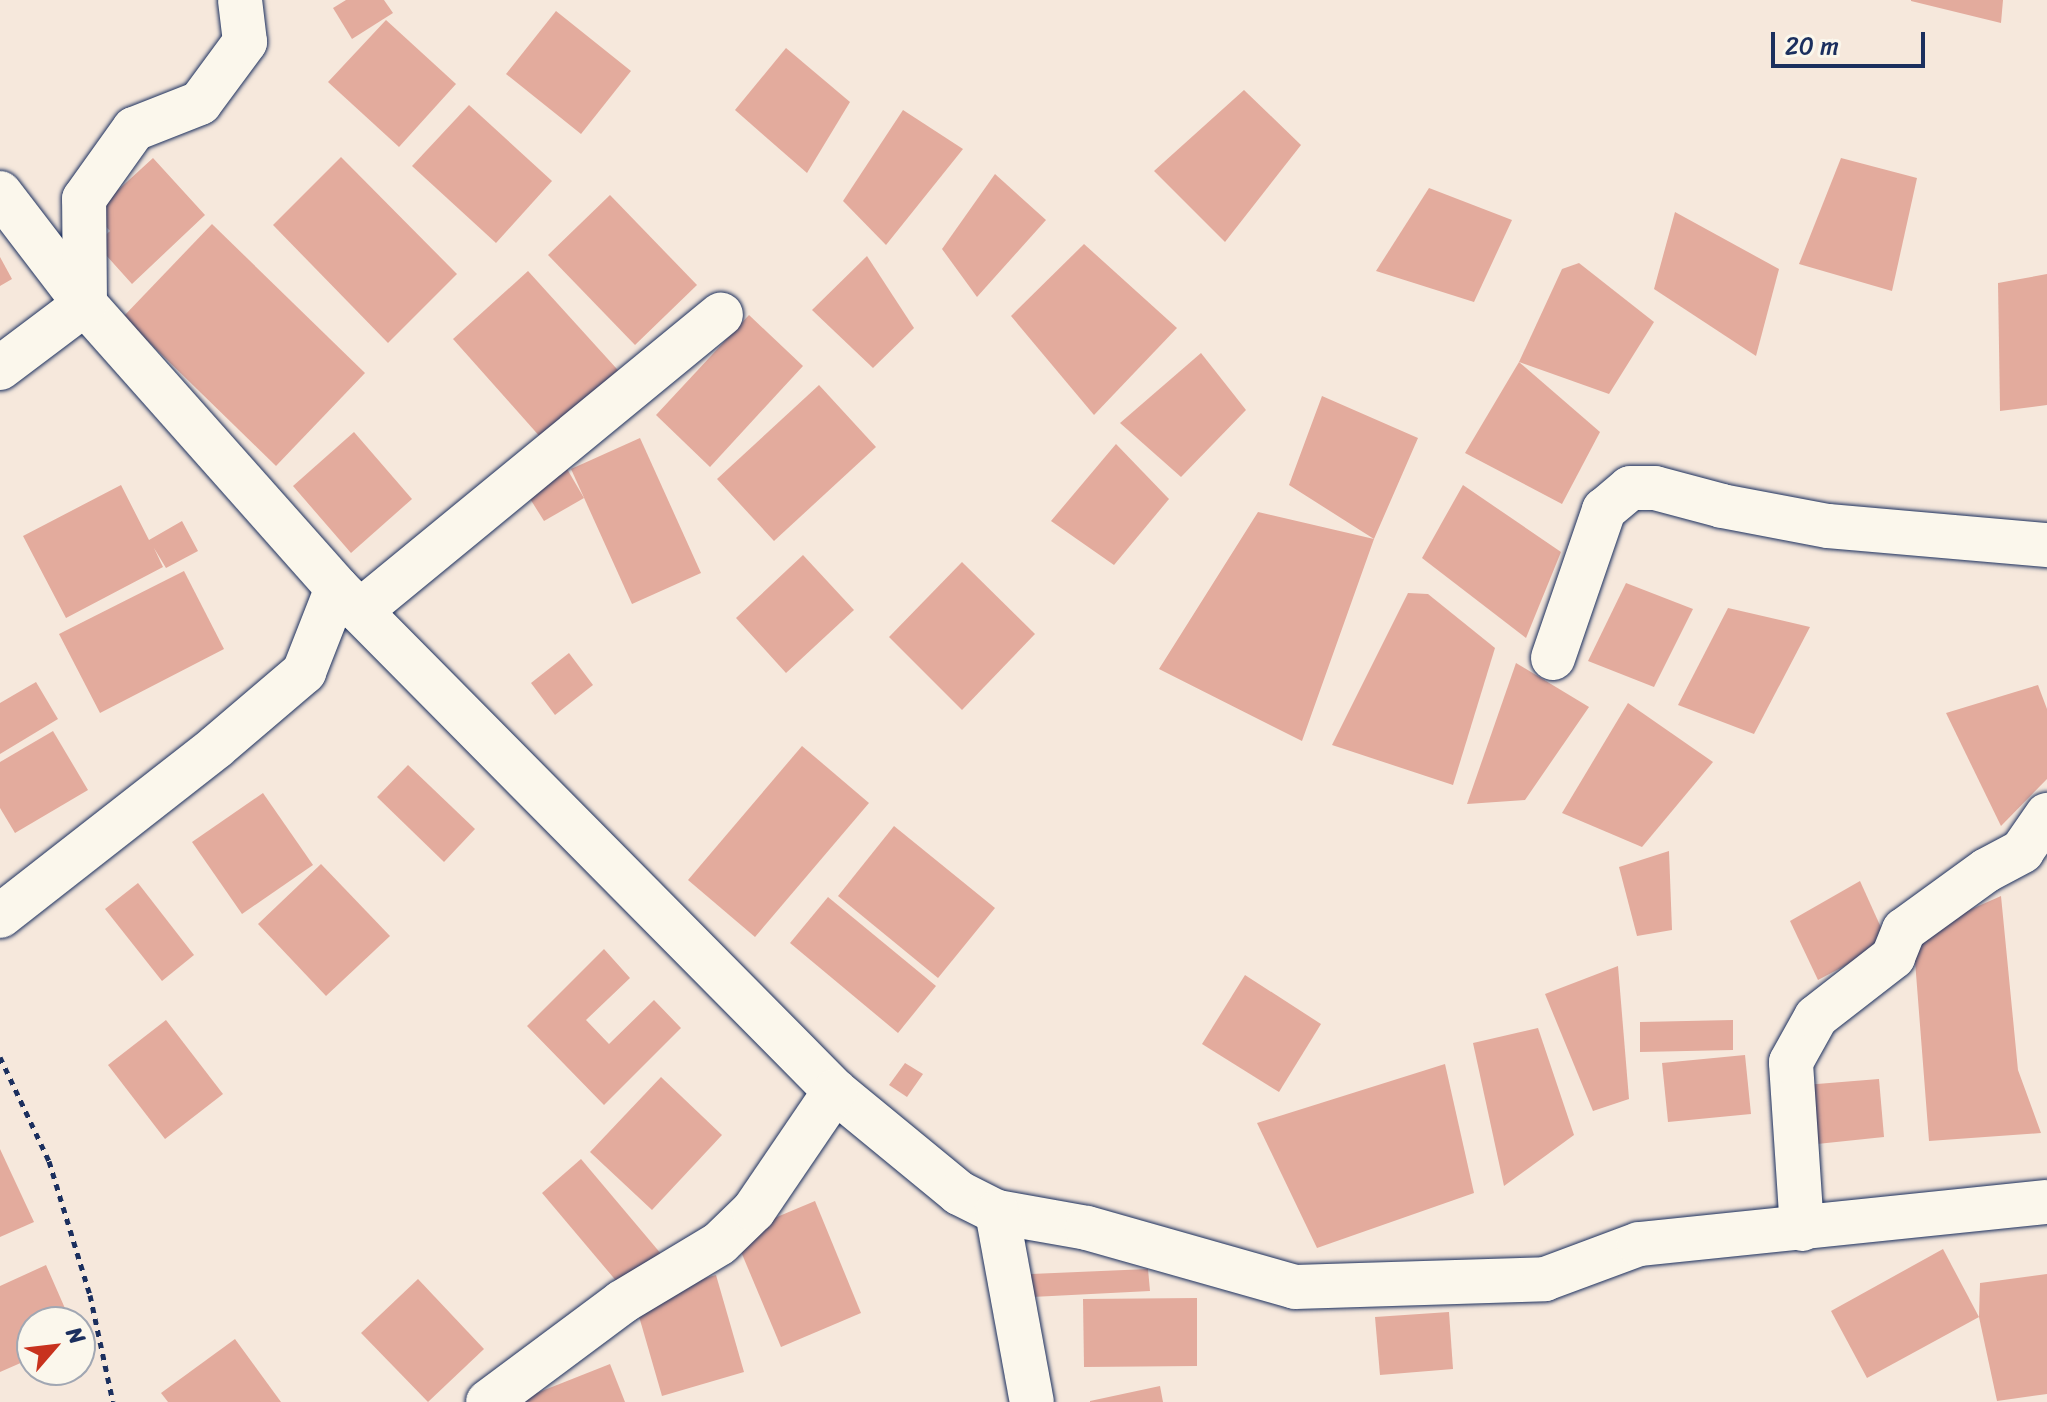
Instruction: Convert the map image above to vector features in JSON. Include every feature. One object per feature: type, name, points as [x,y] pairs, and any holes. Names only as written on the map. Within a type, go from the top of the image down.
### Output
[{"type":"street","points":[[85,304],[84,199],[134,129],[200,103],[245,42],[240,0]]},
{"type":"street","points":[[0,193],[85,304],[349,599],[835,1091],[959,1193],[997,1212],[1087,1228],[1295,1287],[1545,1279],[1639,1244],[2047,1202]]},
{"type":"street","points":[[0,368],[85,304]]},
{"type":"street","points":[[0,916],[216,747],[304,672],[349,599],[721,314]]},
{"type":"street","points":[[1553,658],[1604,510],[1630,488],[1655,488],[1722,506],[1828,526],[2047,545]]},
{"type":"street","points":[[1802,1229],[1791,1062],[1816,1017],[1893,957],[1904,930],[1987,870],[2022,851],[2047,815]]},
{"type":"street","points":[[488,1402],[622,1302],[720,1243],[754,1210],[835,1091]]},
{"type":"street","points":[[997,1212],[1032,1402]]},
{"type":"path","points":[[0,1057],[49,1161],[90,1295],[113,1402]]},
{"type":"building","points":[[346,0],[384,0],[393,13],[352,39],[333,8]]},
{"type":"building","points":[[2003,0],[2001,23],[1911,1]]},
{"type":"building","points":[[556,11],[631,71],[581,134],[506,74]]},
{"type":"building","points":[[386,20],[456,84],[399,147],[328,82]]},
{"type":"building","points":[[786,48],[850,102],[807,173],[735,110]]},
{"type":"building","points":[[1244,90],[1301,145],[1225,242],[1154,171]]},
{"type":"building","points":[[469,105],[552,181],[496,243],[412,166]]},
{"type":"building","points":[[903,110],[963,149],[886,245],[843,201]]},
{"type":"building","points":[[341,157],[457,274],[388,343],[273,225]]},
{"type":"building","points":[[153,158],[205,215],[132,284],[96,244],[110,231],[93,213]]},
{"type":"building","points":[[1841,158],[1917,178],[1892,291],[1799,264]]},
{"type":"building","points":[[995,174],[1046,220],[977,297],[942,249]]},
{"type":"building","points":[[1429,188],[1512,220],[1474,302],[1376,271]]},
{"type":"building","points":[[610,195],[697,285],[635,345],[548,255]]},
{"type":"building","points":[[1675,212],[1779,269],[1756,356],[1654,289]]},
{"type":"building","points":[[212,224],[365,373],[276,466],[123,317]]},
{"type":"building","points":[[1084,244],[1177,328],[1094,415],[1011,316]]},
{"type":"building","points":[[867,256],[914,328],[873,368],[812,310]]},
{"type":"building","points":[[0,257],[12,279],[0,286]]},
{"type":"building","points":[[1579,263],[1654,322],[1609,394],[1519,362],[1562,269]]},
{"type":"building","points":[[528,271],[626,379],[550,448],[453,339]]},
{"type":"building","points":[[2047,274],[2047,405],[2000,411],[1998,283]]},
{"type":"building","points":[[749,315],[803,366],[710,467],[656,415]]},
{"type":"building","points":[[1201,353],[1246,410],[1181,477],[1120,423]]},
{"type":"building","points":[[1519,362],[1600,432],[1562,504],[1465,453]]},
{"type":"building","points":[[819,385],[876,447],[774,541],[717,479]]},
{"type":"building","points":[[1322,396],[1418,438],[1374,539],[1289,485]]},
{"type":"building","points":[[354,432],[412,499],[351,553],[293,486]]},
{"type":"building","points":[[640,438],[701,573],[632,604],[571,469]]},
{"type":"building","points":[[1116,444],[1169,499],[1114,565],[1051,521]]},
{"type":"building","points":[[563,462],[584,498],[544,521],[522,486]]},
{"type":"building","points":[[121,485],[149,540],[182,521],[198,551],[166,568],[154,548],[163,567],[66,618],[23,536]]},
{"type":"building","points":[[1463,485],[1561,552],[1526,638],[1422,558]]},
{"type":"building","points":[[1258,512],[1374,539],[1302,741],[1159,669]]},
{"type":"building","points":[[803,555],[854,610],[786,673],[736,618]]},
{"type":"building","points":[[962,562],[1035,634],[962,710],[889,637]]},
{"type":"building","points":[[184,571],[224,649],[100,713],[59,634]]},
{"type":"building","points":[[1626,583],[1693,609],[1654,687],[1588,661]]},
{"type":"building","points":[[1408,593],[1428,594],[1495,648],[1453,785],[1332,745]]},
{"type":"building","points":[[1728,608],[1810,627],[1754,734],[1678,705]]},
{"type":"building","points":[[569,653],[593,685],[555,715],[531,683]]},
{"type":"building","points":[[1516,663],[1589,707],[1525,800],[1467,804]]},
{"type":"building","points":[[36,682],[58,719],[0,754],[0,703]]},
{"type":"building","points":[[2038,685],[2047,709],[2047,779],[2001,826],[1946,713]]},
{"type":"building","points":[[1628,703],[1713,762],[1642,847],[1562,813]]},
{"type":"building","points":[[53,731],[88,790],[15,833],[0,808],[0,762]]},
{"type":"building","points":[[802,746],[869,803],[755,937],[688,880]]},
{"type":"building","points":[[408,765],[475,829],[444,862],[377,797]]},
{"type":"building","points":[[263,793],[313,865],[242,914],[192,842]]},
{"type":"building","points":[[894,826],[995,908],[938,978],[838,896]]},
{"type":"building","points":[[1669,851],[1672,930],[1637,936],[1619,867]]},
{"type":"building","points":[[321,864],[390,936],[326,996],[258,924]]},
{"type":"building","points":[[1860,881],[1888,943],[1818,980],[1790,921]]},
{"type":"building","points":[[138,883],[194,955],[162,981],[105,909]]},
{"type":"building","points":[[2001,896],[2018,1070],[2041,1133],[1929,1141],[1913,935]]},
{"type":"building","points":[[828,897],[936,986],[898,1033],[790,943]]},
{"type":"building","points":[[604,949],[630,978],[586,1020],[609,1044],[654,1000],[681,1028],[604,1105],[527,1026]]},
{"type":"building","points":[[1618,966],[1629,1099],[1593,1111],[1545,994]]},
{"type":"building","points":[[1245,975],[1321,1024],[1279,1092],[1202,1044]]},
{"type":"building","points":[[166,1020],[223,1094],[165,1139],[108,1065]]},
{"type":"building","points":[[1733,1020],[1733,1050],[1640,1052],[1640,1022]]},
{"type":"building","points":[[1538,1028],[1574,1135],[1504,1186],[1473,1043]]},
{"type":"building","points":[[1745,1055],[1751,1114],[1668,1122],[1662,1063]]},
{"type":"building","points":[[905,1063],[923,1074],[907,1097],[889,1085]]},
{"type":"building","points":[[1445,1064],[1474,1193],[1317,1248],[1257,1123]]},
{"type":"building","points":[[661,1077],[722,1135],[652,1210],[590,1152]]},
{"type":"building","points":[[1879,1079],[1884,1137],[1798,1146],[1792,1086]]},
{"type":"building","points":[[0,1149],[34,1222],[0,1237]]},
{"type":"building","points":[[581,1159],[662,1255],[623,1289],[542,1193]]},
{"type":"building","points":[[815,1201],[861,1313],[781,1347],[734,1235]]},
{"type":"building","points":[[1943,1249],[1979,1317],[1867,1378],[1831,1311]]},
{"type":"building","points":[[46,1265],[64,1306],[16,1306],[16,1365],[0,1372],[0,1286]]},
{"type":"building","points":[[1148,1269],[1150,1291],[1032,1297],[1031,1274]]},
{"type":"building","points":[[2047,1274],[2047,1394],[1997,1401],[1979,1317],[1980,1283]]},
{"type":"building","points":[[716,1275],[744,1372],[662,1396],[634,1299]]},
{"type":"building","points":[[418,1279],[484,1349],[428,1402],[361,1333]]},
{"type":"building","points":[[1197,1298],[1197,1366],[1084,1367],[1083,1299]]},
{"type":"building","points":[[1449,1312],[1453,1369],[1380,1375],[1375,1317]]},
{"type":"building","points":[[235,1339],[281,1402],[168,1402],[161,1393]]},
{"type":"building","points":[[610,1364],[625,1402],[514,1402]]},
{"type":"building","points":[[1160,1386],[1163,1402],[1090,1402],[1090,1401]]}]
